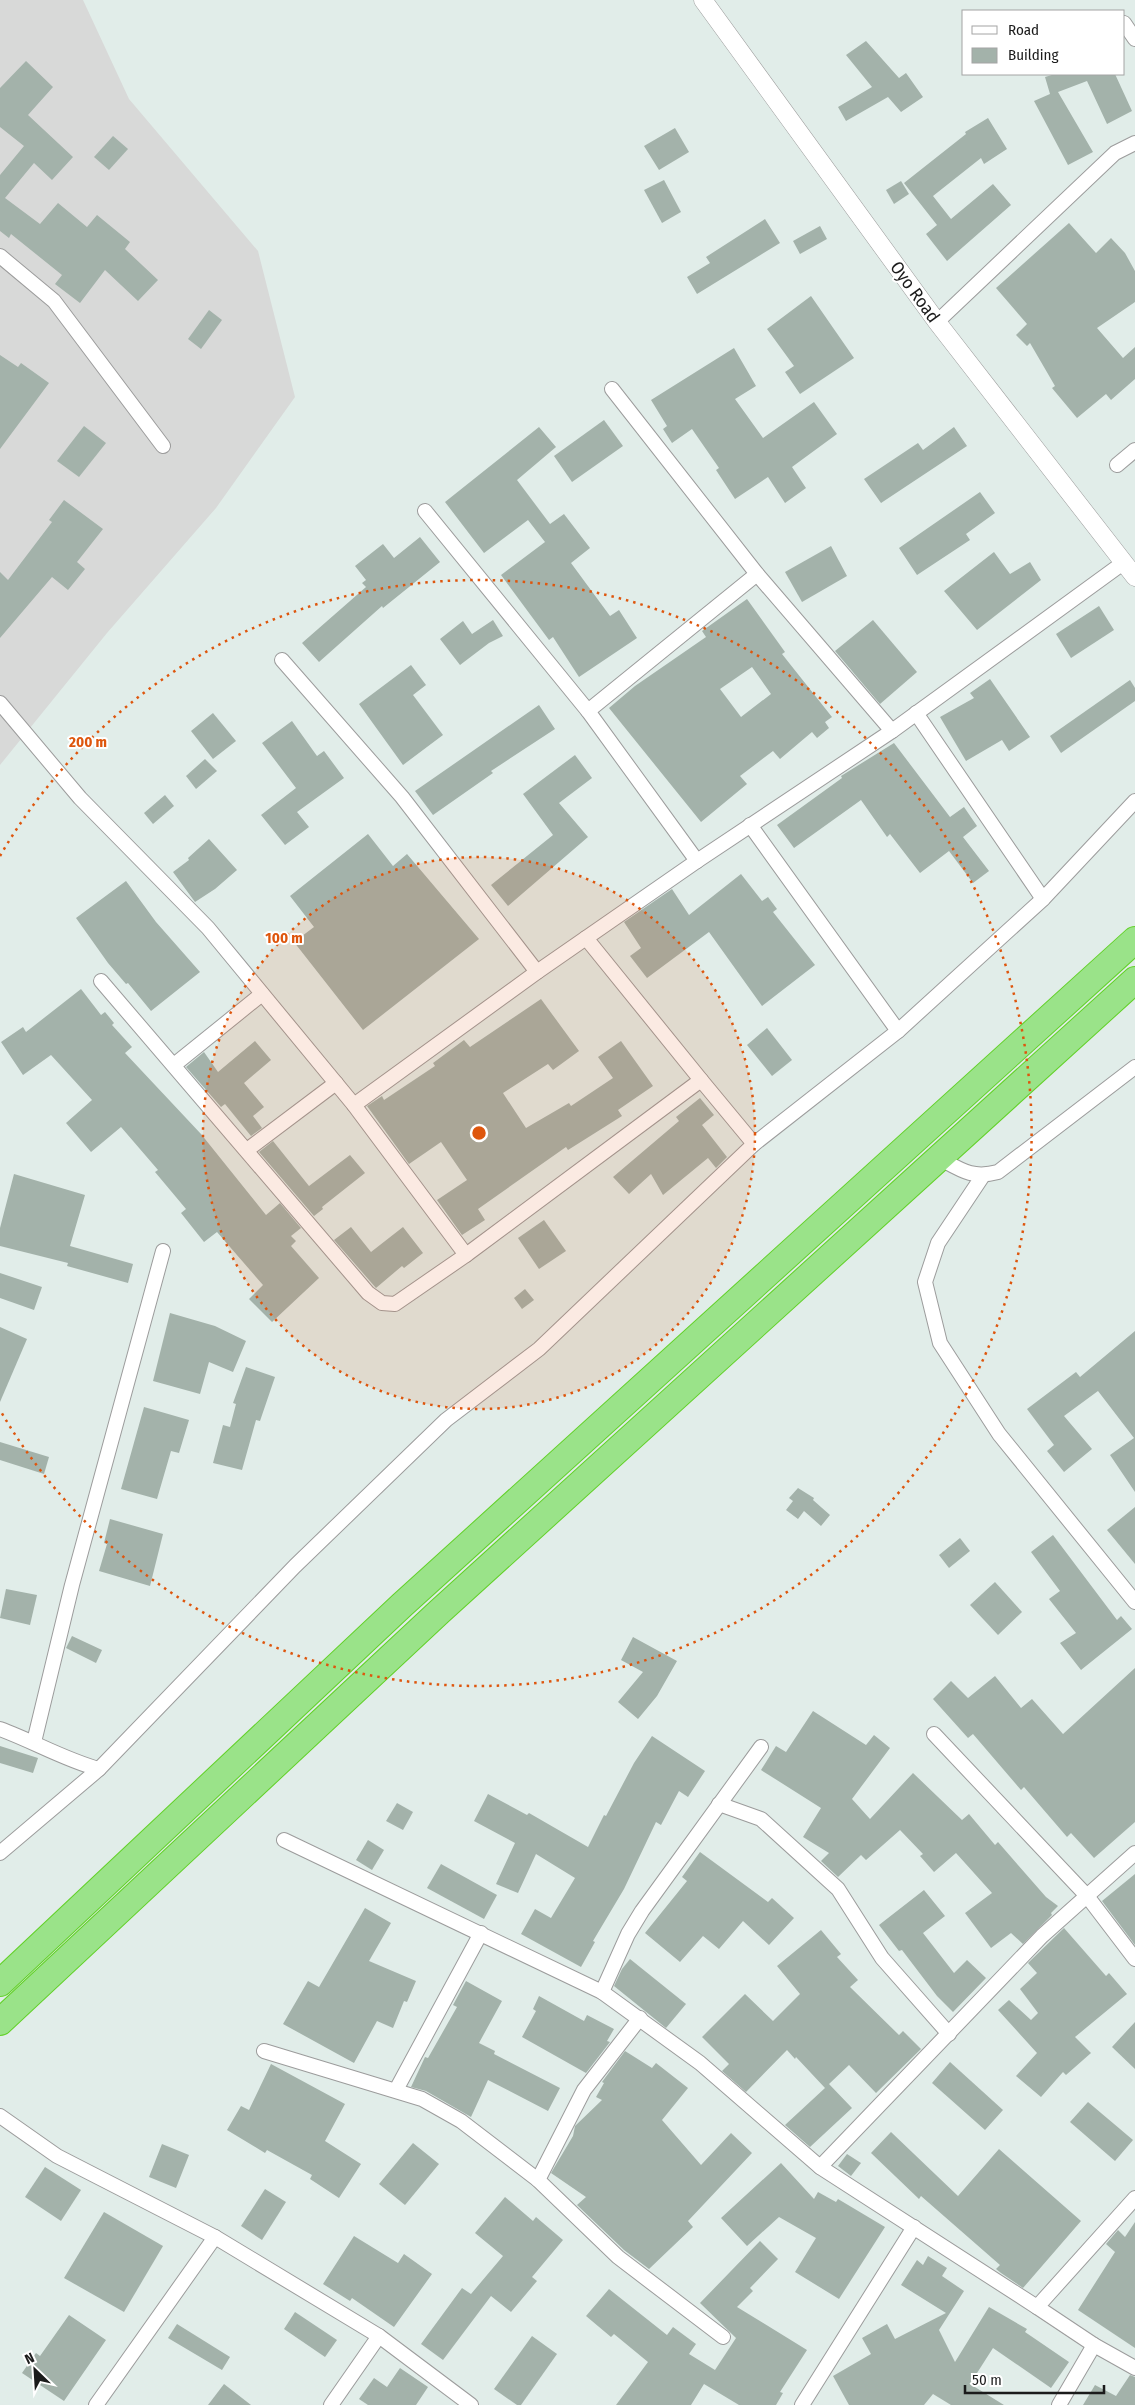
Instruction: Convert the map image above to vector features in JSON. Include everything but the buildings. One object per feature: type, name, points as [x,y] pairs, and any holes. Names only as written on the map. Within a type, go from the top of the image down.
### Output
[{"type":"highway","points":[[0,1983],[402,1605],[1135,940]]},
{"type":"highway","points":[[0,2022],[439,1612],[1135,980]]},
{"type":"street","name":"Oyo Road","points":[[703,0],[937,322],[1135,577]]},
{"type":"street","points":[[1125,24],[1135,39]]},
{"type":"street","points":[[937,322],[1115,153],[1135,143]]},
{"type":"street","points":[[0,256],[54,301],[163,446]]},
{"type":"street","points":[[612,389],[757,574],[892,731]]},
{"type":"street","points":[[1117,465],[1135,450]]},
{"type":"street","points":[[425,511],[588,711],[697,861]]},
{"type":"street","points":[[354,1106],[537,972],[750,825],[892,731],[1124,563]]},
{"type":"street","points":[[588,711],[757,574]]},
{"type":"street","points":[[282,660],[402,797],[537,972]]},
{"type":"street","points":[[0,703],[80,798],[208,928],[336,1083],[466,1255]]},
{"type":"street","points":[[916,714],[1043,899]]},
{"type":"street","points":[[0,1853],[99,1769],[295,1566],[446,1420],[539,1349],[754,1144],[898,1031],[1043,899],[1135,801]]},
{"type":"street","points":[[750,825],[898,1031]]},
{"type":"street","points":[[586,938],[754,1144]]},
{"type":"street","points":[[101,980],[368,1293],[382,1302],[395,1304],[466,1255],[701,1080]]},
{"type":"street","points":[[174,1065],[262,994]]},
{"type":"street","points":[[939,1158],[962,1170],[982,1177],[998,1172],[1135,1067]]},
{"type":"street","points":[[247,1150],[336,1083]]},
{"type":"street","points":[[982,1177],[938,1243],[925,1282],[940,1343],[999,1434],[1135,1602]]},
{"type":"street","points":[[34,1742],[72,1586],[163,1251]]},
{"type":"street","points":[[0,1729],[84,1765],[99,1769]]},
{"type":"street","points":[[934,1734],[1087,1896],[1135,1959]]},
{"type":"street","points":[[602,1992],[628,1934],[642,1911],[761,1747]]},
{"type":"street","points":[[719,1804],[761,1819],[838,1889],[882,1958],[949,2034]]},
{"type":"street","points":[[284,1840],[602,1992],[700,2063],[820,2167],[1094,2345],[1135,2368]]},
{"type":"street","points":[[820,2167],[1042,1936],[1135,1853]]},
{"type":"street","points":[[396,2090],[481,1933]]},
{"type":"street","points":[[538,2180],[584,2090],[640,2018]]},
{"type":"street","points":[[264,2051],[422,2099],[461,2121],[538,2180],[618,2257],[723,2337]]},
{"type":"street","points":[[0,2116],[57,2156],[214,2237],[379,2336],[471,2405]]},
{"type":"street","points":[[1037,2307],[1135,2198]]},
{"type":"street","points":[[802,2405],[914,2227]]},
{"type":"street","points":[[96,2405],[214,2237]]},
{"type":"street","points":[[331,2405],[379,2336]]},
{"type":"street","points":[[1059,2405],[1094,2345]]},
{"type":"shaded area","points":[[0,0],[83,0],[129,99],[258,251],[295,397],[216,508],[107,633],[0,765]]}]
